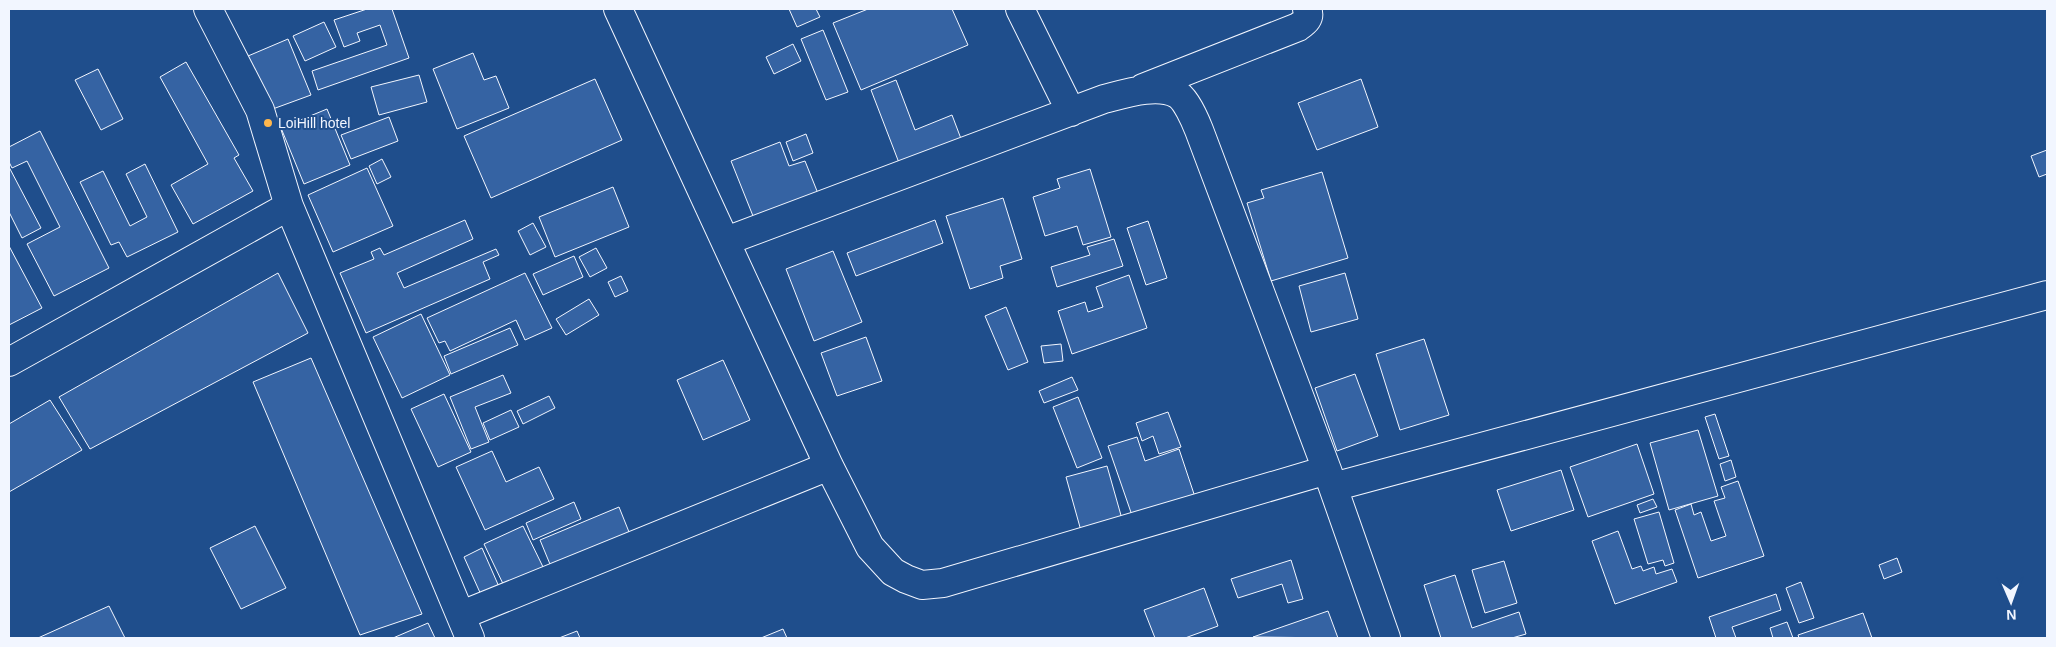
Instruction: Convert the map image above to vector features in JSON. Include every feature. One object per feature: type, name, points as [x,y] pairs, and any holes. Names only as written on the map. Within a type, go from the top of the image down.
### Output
[{"type":"street","points":[[208,9],[260,110],[289,206],[466,626],[830,466]]},
{"type":"street","points":[[618,9],[830,466],[870,547],[893,572],[906,580],[922,584],[943,583],[1330,478],[2047,295]]},
{"type":"street","points":[[1020,9],[1071,112]]},
{"type":"street","points":[[726,241],[1104,99],[1137,91],[1298,27],[1307,20],[1309,13],[1307,9]]},
{"type":"street","points":[[1137,91],[1161,90],[1178,94],[1190,109],[1330,478],[1386,638]]},
{"type":"street","points":[[9,362],[289,206]]},
{"type":"building","points":[[367,9],[392,9],[409,58],[318,90],[312,71],[387,45],[380,25],[357,33],[360,41],[344,47],[334,20]]},
{"type":"building","points":[[789,9],[816,9],[820,17],[797,27]]},
{"type":"building","points":[[868,9],[952,9],[968,45],[861,90],[833,23]]},
{"type":"building","points":[[324,22],[336,47],[305,61],[293,36]]},
{"type":"building","points":[[823,30],[848,92],[826,100],[801,39]]},
{"type":"building","points":[[288,39],[311,95],[270,110],[248,56]]},
{"type":"building","points":[[793,44],[801,61],[774,74],[766,57]]},
{"type":"building","points":[[473,53],[484,80],[496,76],[509,108],[457,129],[433,69]]},
{"type":"building","points":[[186,62],[239,155],[234,158],[253,191],[193,224],[171,185],[208,164],[160,77]]},
{"type":"building","points":[[98,69],[123,119],[101,130],[75,80]]},
{"type":"building","points":[[419,75],[427,102],[379,115],[371,87]]},
{"type":"building","points":[[595,79],[622,140],[491,198],[464,136]]},
{"type":"building","points":[[1361,79],[1378,127],[1317,150],[1298,103]]},
{"type":"building","points":[[896,80],[915,130],[952,115],[963,144],[901,168],[871,90]]},
{"type":"building","points":[[327,109],[350,165],[304,184],[281,128]]},
{"type":"building","points":[[389,117],[398,141],[351,159],[341,135]]},
{"type":"building","points":[[40,131],[109,268],[54,296],[27,244],[60,227],[27,161],[12,168],[9,162],[9,147]]},
{"type":"building","points":[[806,134],[813,153],[793,161],[786,142]]},
{"type":"building","points":[[780,142],[789,166],[805,161],[819,196],[755,221],[731,161]]},
{"type":"building","points":[[2047,150],[2047,174],[2039,177],[2031,156]]},
{"type":"building","points":[[382,159],[391,177],[377,184],[369,166]]},
{"type":"building","points":[[145,164],[178,232],[127,257],[119,242],[111,245],[80,182],[103,171],[130,226],[147,217],[126,174]]},
{"type":"building","points":[[9,167],[41,228],[22,238],[9,212]]},
{"type":"building","points":[[367,168],[393,226],[333,252],[308,195]]},
{"type":"building","points":[[1090,169],[1111,237],[1083,245],[1077,226],[1045,236],[1033,197],[1060,188],[1057,179]]},
{"type":"building","points":[[1322,172],[1348,258],[1271,281],[1247,203],[1264,198],[1261,190]]},
{"type":"building","points":[[613,187],[629,227],[555,257],[539,217]]},
{"type":"building","points":[[1003,198],[1022,259],[1000,266],[1003,278],[970,289],[946,216]]},
{"type":"building","points":[[465,220],[473,239],[397,273],[404,288],[496,249],[499,255],[483,262],[490,279],[366,333],[340,273],[374,259],[371,252],[380,248],[384,255]]},
{"type":"building","points":[[935,220],[943,243],[856,276],[847,253]]},
{"type":"building","points":[[1148,221],[1167,278],[1146,285],[1127,228]]},
{"type":"building","points":[[533,223],[546,247],[530,255],[518,231]]},
{"type":"building","points":[[1114,239],[1123,266],[1057,287],[1051,267],[1090,255],[1087,247]]},
{"type":"building","points":[[9,246],[42,308],[9,325]]},
{"type":"building","points":[[596,248],[607,268],[590,277],[579,257]]},
{"type":"building","points":[[833,251],[862,322],[814,341],[786,269]]},
{"type":"building","points":[[574,256],[583,277],[543,295],[533,274]]},
{"type":"building","points":[[278,273],[308,333],[90,449],[59,397]]},
{"type":"building","points":[[525,273],[552,328],[525,340],[516,320],[450,351],[445,341],[439,343],[427,318]]},
{"type":"building","points":[[1345,273],[1358,319],[1311,332],[1299,286]]},
{"type":"building","points":[[1129,275],[1147,328],[1072,354],[1058,311],[1085,302],[1088,312],[1103,307],[1096,287]]},
{"type":"building","points":[[621,276],[628,291],[615,297],[608,282]]},
{"type":"building","points":[[589,299],[599,315],[566,335],[556,319]]},
{"type":"building","points":[[1006,307],[1028,362],[1008,370],[985,316]]},
{"type":"building","points":[[421,314],[450,375],[402,398],[373,337]]},
{"type":"building","points":[[510,328],[518,345],[451,374],[444,356]]},
{"type":"building","points":[[866,337],[882,381],[837,396],[821,353]]},
{"type":"building","points":[[1424,339],[1449,415],[1400,430],[1376,354]]},
{"type":"building","points":[[1061,344],[1063,361],[1044,363],[1041,346]]},
{"type":"building","points":[[311,358],[422,614],[360,635],[253,382]]},
{"type":"building","points":[[723,360],[750,420],[703,440],[677,380]]},
{"type":"building","points":[[1355,374],[1378,436],[1337,451],[1315,388]]},
{"type":"building","points":[[503,375],[511,393],[475,407],[489,442],[471,449],[450,397]]},
{"type":"building","points":[[1072,377],[1078,390],[1044,403],[1039,391]]},
{"type":"building","points":[[444,394],[471,452],[438,467],[411,409]]},
{"type":"building","points":[[549,396],[555,408],[523,424],[517,411]]},
{"type":"building","points":[[1078,397],[1102,458],[1077,468],[1053,407]]},
{"type":"building","points":[[50,400],[82,450],[9,492],[9,424]]},
{"type":"building","points":[[511,410],[519,427],[490,440],[483,423]]},
{"type":"building","points":[[1168,412],[1181,447],[1159,454],[1153,436],[1142,441],[1136,423]]},
{"type":"building","points":[[1715,414],[1729,456],[1719,459],[1705,417]]},
{"type":"building","points":[[1698,430],[1718,496],[1669,510],[1650,443]]},
{"type":"building","points":[[1137,437],[1145,461],[1179,449],[1197,503],[1135,524],[1108,446]]},
{"type":"building","points":[[1637,444],[1654,494],[1588,517],[1570,467]]},
{"type":"building","points":[[492,451],[506,482],[539,467],[554,499],[485,530],[456,467]]},
{"type":"building","points":[[1731,460],[1736,477],[1725,481],[1720,464]]},
{"type":"building","points":[[1107,466],[1124,526],[1083,538],[1066,477]]},
{"type":"building","points":[[1561,470],[1574,510],[1511,531],[1497,490]]},
{"type":"building","points":[[1738,481],[1764,556],[1698,578],[1675,510],[1691,504],[1694,515],[1701,512],[1711,541],[1726,536],[1714,501],[1725,498],[1721,487]]},
{"type":"building","points":[[1653,499],[1657,507],[1640,513],[1637,505]]},
{"type":"building","points":[[574,502],[581,519],[533,540],[526,523]]},
{"type":"building","points":[[619,507],[631,537],[552,569],[540,540]]},
{"type":"building","points":[[1659,512],[1674,563],[1665,566],[1663,560],[1648,564],[1634,519]]},
{"type":"building","points":[[255,526],[286,588],[241,609],[210,548]]},
{"type":"building","points":[[523,526],[544,569],[505,588],[484,544]]},
{"type":"building","points":[[1618,531],[1632,569],[1641,566],[1643,571],[1654,567],[1656,574],[1672,569],[1677,582],[1615,604],[1592,541]]},
{"type":"building","points":[[482,548],[500,589],[482,597],[464,557]]},
{"type":"building","points":[[1897,558],[1902,572],[1884,579],[1879,565]]},
{"type":"building","points":[[1291,560],[1303,599],[1288,603],[1282,584],[1238,598],[1231,579]]},
{"type":"building","points":[[1504,561],[1517,603],[1485,613],[1472,570]]},
{"type":"building","points":[[1455,575],[1472,628],[1519,612],[1526,634],[1512,638],[1441,638],[1424,585]]},
{"type":"building","points":[[1801,582],[1814,618],[1799,623],[1786,588]]},
{"type":"building","points":[[1204,588],[1218,626],[1185,638],[1155,638],[1144,610]]},
{"type":"building","points":[[1776,594],[1781,610],[1732,627],[1736,638],[1716,638],[1709,617]]},
{"type":"building","points":[[109,606],[125,638],[38,638]]},
{"type":"building","points":[[1328,611],[1338,638],[1253,637]]},
{"type":"building","points":[[1863,613],[1872,638],[1799,638],[1798,635]]},
{"type":"building","points":[[1787,622],[1793,638],[1773,638],[1770,628]]},
{"type":"building","points":[[428,623],[435,638],[393,638]]},
{"type":"building","points":[[783,629],[787,638],[761,638]]},
{"type":"building","points":[[577,631],[580,638],[559,638]]},
{"type":"place","name":"LoiHill hotel","points":[[268,123]]}]
